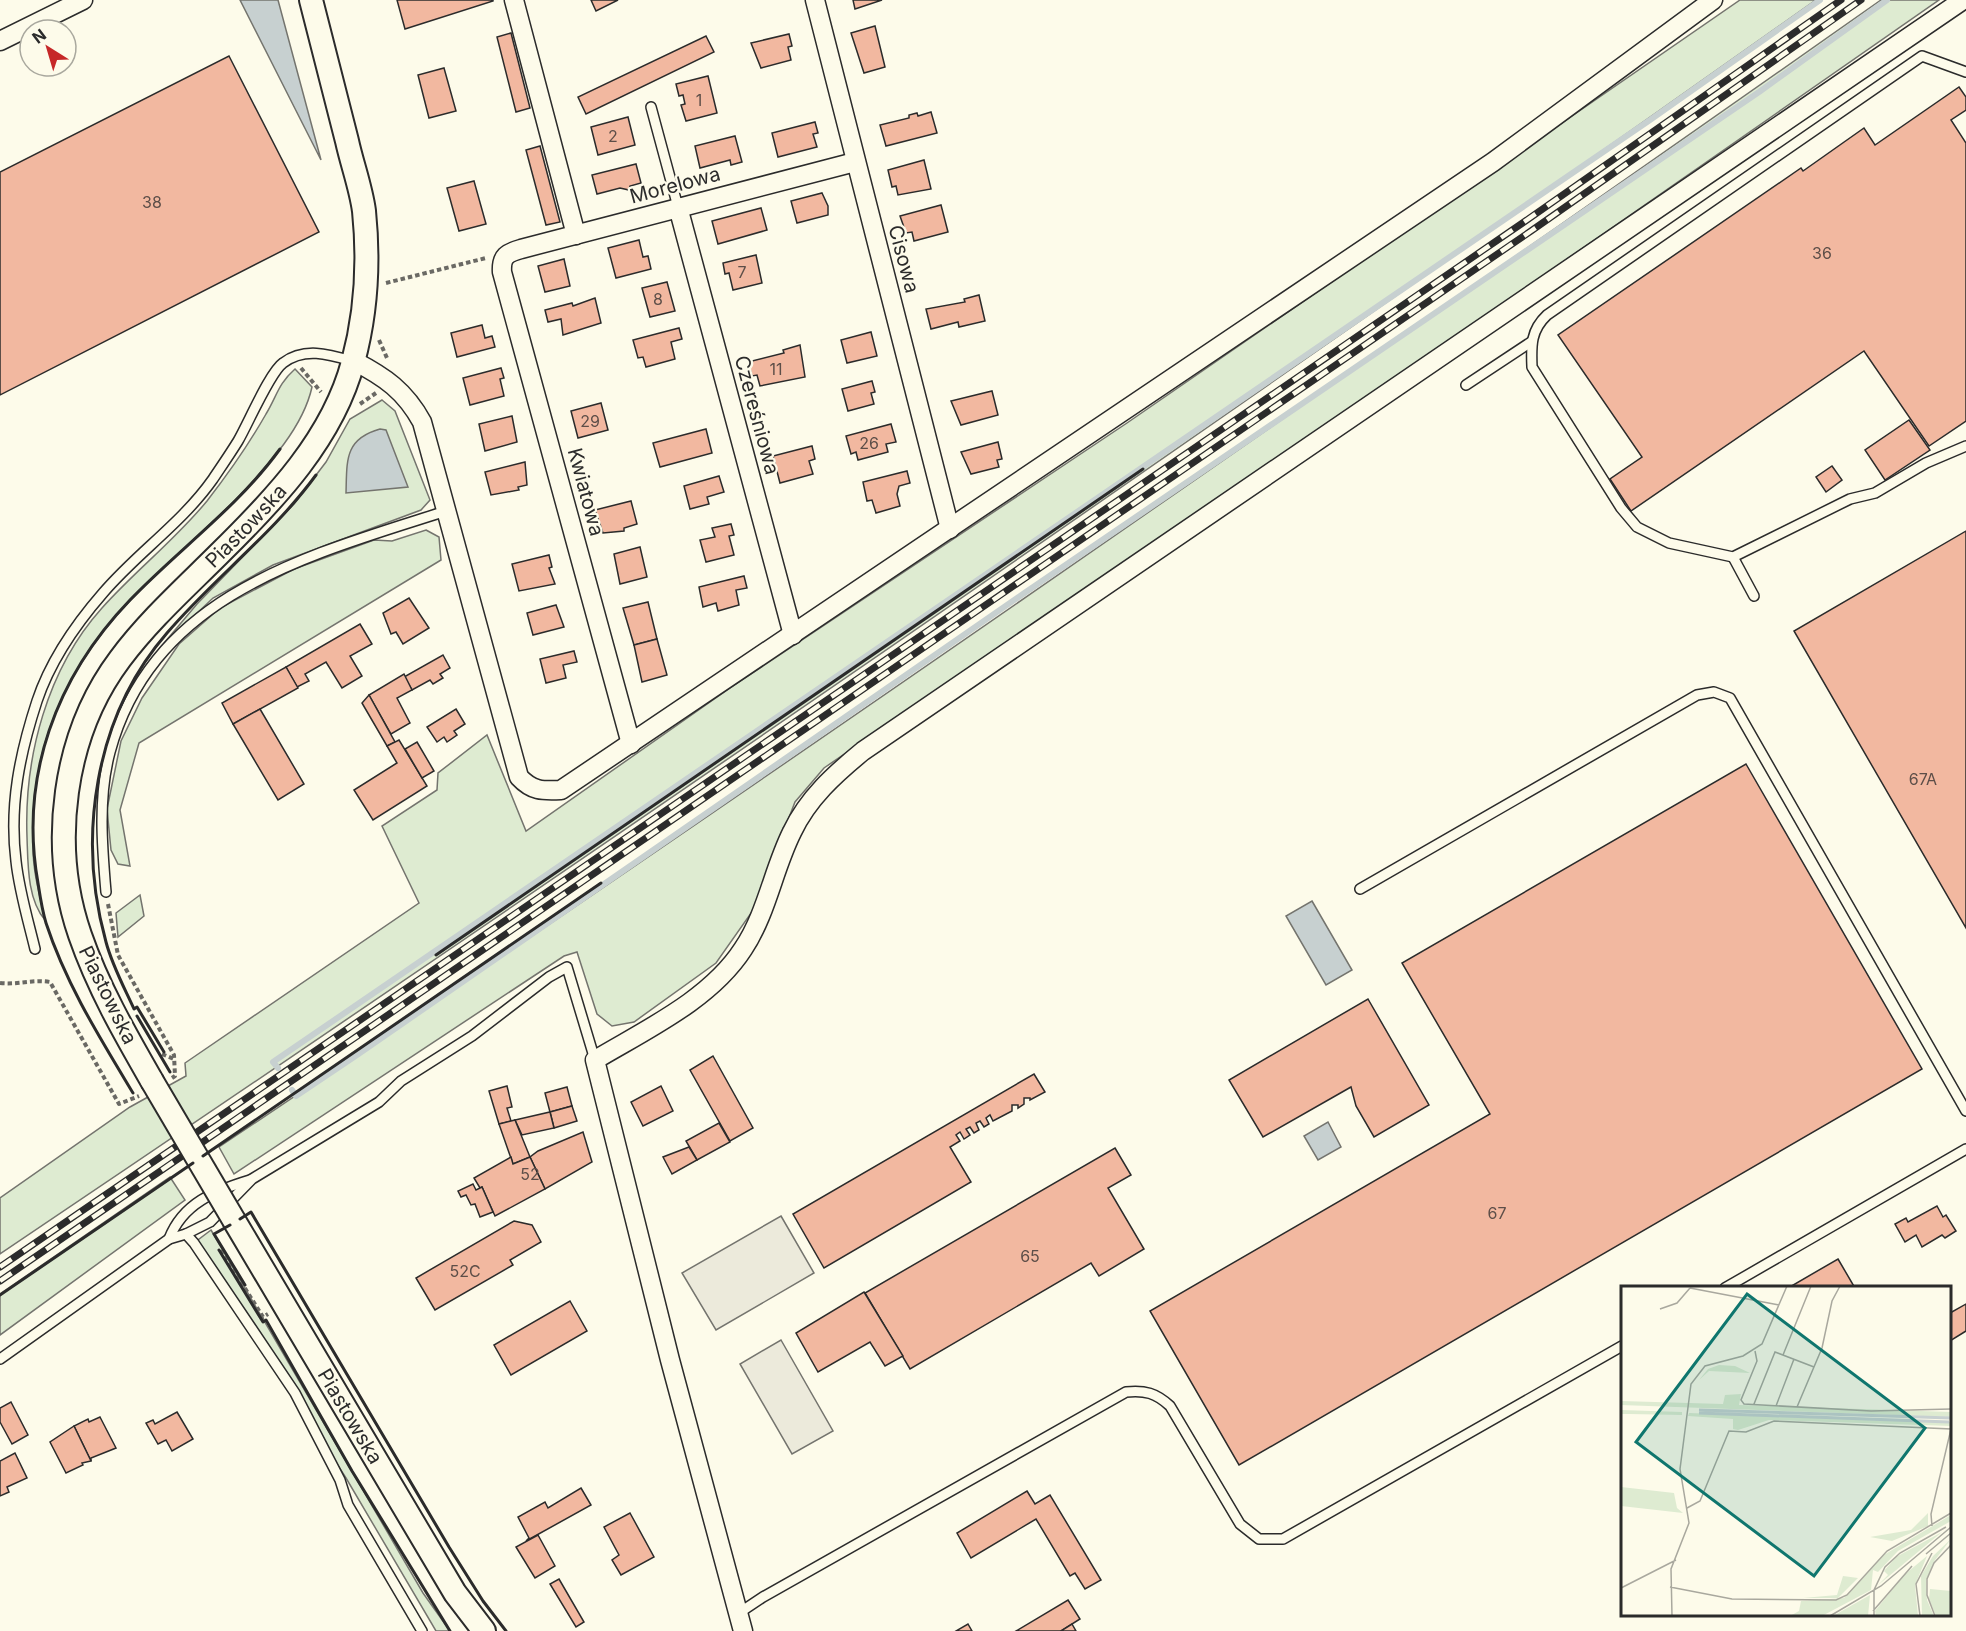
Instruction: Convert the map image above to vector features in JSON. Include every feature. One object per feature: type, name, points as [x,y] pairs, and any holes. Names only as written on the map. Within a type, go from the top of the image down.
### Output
[{"type":"street","points":[[0,41],[82,0]]},
{"type":"street","name":"Piastowska","points":[[311,0],[364,209],[367,270],[354,361],[339,401],[285,486],[179,593],[120,659],[99,693],[82,729],[71,766],[65,805],[64,847],[70,896],[79,932],[108,1004],[455,1593],[484,1631]]},
{"type":"street","points":[[514,0],[576,235]]},
{"type":"street","name":"Cisowa","points":[[815,0],[950,528]]},
{"type":"street","points":[[354,361],[383,376],[400,389],[422,422],[519,777],[528,787],[540,791],[561,790],[1493,162],[1713,0]]},
{"type":"street","points":[[743,1631],[670,1360],[595,1060],[699,995],[722,975],[742,951],[759,922],[792,832],[806,808],[823,786],[863,751],[1964,0]]},
{"type":"street","name":"Morelowa","points":[[507,253],[855,162]]},
{"type":"street","name":"Czereśniowa","points":[[678,207],[793,635]]},
{"type":"street","name":"Kwiatowa","points":[[507,253],[503,259],[502,272],[631,744]]},
{"type":"lane","points":[[1966,72],[1922,56],[1547,315],[1536,325],[1531,342],[1532,367],[1620,508],[1637,527],[1668,543],[1732,557],[1850,499],[1875,493],[1926,463],[1966,446]]},
{"type":"lane","points":[[651,106],[678,207]]},
{"type":"lane","points":[[1466,385],[1531,342]]},
{"type":"lane","points":[[35,950],[16,862],[13,827],[14,792],[23,747],[38,698],[66,642],[97,601],[184,514],[211,481],[237,442],[280,365],[302,353],[329,354],[354,361]]},
{"type":"lane","points":[[106,892],[101,840],[110,754],[125,708],[151,666],[189,624],[236,592],[292,564],[446,511]]},
{"type":"lane","points":[[1732,557],[1754,596]]},
{"type":"lane","points":[[1360,889],[1697,695],[1714,692],[1730,699],[1966,1111]]},
{"type":"lane","points":[[169,1239],[177,1220],[193,1205],[224,1188],[252,1179],[379,1102],[401,1081],[472,1036],[549,977],[567,967],[595,1060]]},
{"type":"lane","points":[[1727,1286],[1966,1149]]},
{"type":"lane","points":[[0,1359],[169,1239],[186,1234],[210,1222],[252,1179]]},
{"type":"lane","points":[[186,1234],[295,1393],[340,1480],[348,1505],[422,1631]]},
{"type":"lane","points":[[739,1613],[1126,1392],[1142,1390],[1158,1396],[1170,1406],[1240,1524],[1259,1539],[1277,1540],[1293,1536],[1621,1348]]},
{"type":"path","points":[[382,284],[507,253]]},
{"type":"path","points":[[291,357],[318,391],[324,394]]},
{"type":"path","points":[[162,1053],[164,1057],[174,1059]]},
{"type":"path","points":[[221,1250],[262,1315]]},
{"type":"green space","points":[[1740,0],[1816,0],[912,632],[0,1254],[0,1198],[130,1107],[186,1076],[185,1063],[419,903],[382,826],[437,790],[438,773],[487,735],[526,831],[730,688],[1127,423]]},
{"type":"green space","points":[[1881,0],[1939,0],[1497,308],[824,768],[795,802],[754,909],[716,963],[634,1022],[612,1026],[597,1014],[577,952],[564,956],[234,1174],[219,1147],[845,722]]},
{"type":"green space","points":[[295,369],[312,387],[293,431],[240,495],[142,588],[106,629],[86,656],[55,715],[44,746],[33,812],[34,866],[45,920],[35,902],[28,869],[27,807],[35,745],[53,686],[83,632],[102,608],[182,529],[215,491],[253,436],[281,385]]},
{"type":"green space","points":[[382,400],[395,411],[430,500],[421,510],[273,565],[213,598],[159,649],[197,604],[294,504],[326,462],[350,419]]},
{"type":"green space","points":[[426,530],[439,537],[441,560],[139,743],[120,810],[130,866],[118,864],[111,850],[107,809],[121,741],[142,698],[179,644],[220,608],[294,569],[374,540],[392,541]]},
{"type":"green space","points":[[140,895],[144,916],[118,937],[116,913]]},
{"type":"green space","points":[[170,1177],[185,1200],[0,1335],[0,1294]]},
{"type":"green space","points":[[211,1230],[423,1593],[450,1631],[436,1631],[346,1478],[194,1243]]},
{"type":"shaded area","points":[[240,0],[278,0],[321,160]]},
{"type":"shaded area","points":[[380,429],[386,430],[408,487],[346,493],[348,461],[354,445],[368,433]]},
{"type":"shaded area","points":[[1312,901],[1352,970],[1326,985],[1286,916]]},
{"type":"shaded area","points":[[1328,1122],[1341,1147],[1318,1160],[1304,1136]]},
{"type":"shaded area","points":[[781,1216],[814,1273],[716,1330],[682,1273]]},
{"type":"shaded area","points":[[781,1340],[833,1431],[792,1454],[740,1364]]},
{"type":"building","points":[[397,0],[493,0],[493,1],[405,29]]},
{"type":"building","points":[[591,0],[618,0],[596,11]]},
{"type":"building","points":[[853,0],[882,0],[855,9]]},
{"type":"building","points":[[875,26],[885,67],[864,73],[851,33]]},
{"type":"building","points":[[511,33],[530,108],[516,112],[497,37]]},
{"type":"building","points":[[789,34],[792,46],[788,47],[791,60],[761,68],[751,43]]},
{"type":"building","points":[[706,36],[714,52],[586,114],[578,97]]},
{"type":"building","points":[[229,56],[319,232],[0,395],[0,172]]},
{"type":"building","points":[[444,68],[456,111],[429,118],[418,75]]},
{"type":"building","points":[[708,76],[717,113],[686,121],[681,105],[685,104],[683,95],[679,96],[676,84]]},
{"type":"building","points":[[1959,87],[1966,97],[1966,110],[1951,120],[1966,143],[1966,421],[1929,446],[1864,351],[1631,511],[1610,479],[1642,457],[1558,335],[1801,168],[1803,171],[1864,128],[1875,145]]},
{"type":"building","points":[[931,112],[937,133],[886,146],[880,125],[909,118],[909,115],[917,113],[918,116]]},
{"type":"building","points":[[628,117],[635,145],[598,155],[591,127]]},
{"type":"building","points":[[815,122],[818,133],[813,134],[817,147],[778,157],[772,133]]},
{"type":"building","points":[[735,136],[742,162],[731,165],[730,160],[700,168],[695,146]]},
{"type":"building","points":[[540,146],[560,222],[546,225],[526,150]]},
{"type":"building","points":[[924,160],[931,189],[898,195],[896,186],[892,187],[888,170]]},
{"type":"building","points":[[636,164],[641,183],[630,186],[629,190],[620,188],[597,194],[592,175]]},
{"type":"building","points":[[474,181],[486,224],[459,231],[447,188]]},
{"type":"building","points":[[822,193],[828,206],[828,215],[797,223],[791,201]]},
{"type":"building","points":[[941,205],[948,232],[914,241],[912,232],[906,233],[900,216]]},
{"type":"building","points":[[761,208],[767,230],[718,244],[712,221]]},
{"type":"building","points":[[639,240],[643,257],[648,256],[651,269],[616,278],[608,248]]},
{"type":"building","points":[[756,255],[762,283],[733,290],[729,273],[725,274],[723,263]]},
{"type":"building","points":[[564,259],[570,286],[545,292],[538,266]]},
{"type":"building","points":[[667,282],[675,311],[650,317],[642,288]]},
{"type":"building","points":[[979,295],[985,321],[959,327],[958,322],[931,329],[926,309],[965,302],[964,299]]},
{"type":"building","points":[[595,298],[601,323],[563,335],[561,319],[548,322],[545,310],[572,303],[573,306]]},
{"type":"building","points":[[482,325],[485,338],[492,336],[495,347],[457,357],[451,333]]},
{"type":"building","points":[[679,328],[682,339],[671,342],[675,359],[646,367],[643,357],[638,358],[633,340]]},
{"type":"building","points":[[871,332],[877,356],[847,363],[841,340]]},
{"type":"building","points":[[800,345],[805,377],[760,386],[757,375],[752,376],[748,362],[784,353],[783,350]]},
{"type":"building","points":[[501,368],[504,378],[500,379],[504,396],[470,405],[463,378]]},
{"type":"building","points":[[872,381],[875,392],[871,393],[874,404],[848,411],[842,389]]},
{"type":"building","points":[[992,391],[998,415],[961,425],[951,401]]},
{"type":"building","points":[[601,403],[608,430],[578,438],[571,411]]},
{"type":"building","points":[[512,416],[517,442],[485,451],[479,424]]},
{"type":"building","points":[[1909,420],[1930,450],[1885,480],[1865,450]]},
{"type":"building","points":[[891,424],[896,442],[886,444],[888,452],[858,460],[856,452],[851,454],[846,436]]},
{"type":"building","points":[[706,429],[712,453],[660,467],[653,443]]},
{"type":"building","points":[[998,442],[1002,459],[997,460],[999,467],[971,474],[961,452]]},
{"type":"building","points":[[812,446],[815,459],[809,461],[813,474],[780,483],[773,456]]},
{"type":"building","points":[[525,462],[527,485],[518,487],[519,490],[491,495],[485,472]]},
{"type":"building","points":[[1832,466],[1842,480],[1826,492],[1816,477]]},
{"type":"building","points":[[907,471],[910,483],[899,486],[897,494],[900,506],[876,513],[872,500],[867,501],[863,482]]},
{"type":"building","points":[[719,476],[724,492],[707,497],[709,504],[690,509],[684,486]]},
{"type":"building","points":[[631,501],[637,524],[624,528],[624,531],[603,533],[595,510]]},
{"type":"building","points":[[731,524],[734,535],[729,536],[734,555],[706,562],[700,540],[715,537],[712,528]]},
{"type":"building","points":[[1966,531],[1966,928],[1794,631]]},
{"type":"building","points":[[640,547],[647,577],[620,584],[614,554]]},
{"type":"building","points":[[549,555],[552,567],[549,568],[555,584],[519,591],[512,564]]},
{"type":"building","points":[[744,576],[747,588],[736,590],[739,605],[718,611],[716,603],[703,607],[699,587]]},
{"type":"building","points":[[409,598],[429,628],[403,644],[396,632],[391,634],[383,613]]},
{"type":"building","points":[[648,602],[657,639],[634,645],[623,608]]},
{"type":"building","points":[[556,605],[564,627],[533,635],[527,613]]},
{"type":"building","points":[[360,624],[372,644],[350,656],[362,676],[342,688],[326,662],[305,674],[309,681],[297,687],[286,667]]},
{"type":"building","points":[[657,639],[667,675],[642,682],[634,645]]},
{"type":"building","points":[[574,651],[577,662],[563,665],[566,678],[546,683],[540,659]]},
{"type":"building","points":[[443,655],[450,668],[440,674],[443,678],[433,684],[430,680],[412,690],[404,677]]},
{"type":"building","points":[[286,667],[298,688],[233,724],[222,703]]},
{"type":"building","points":[[404,674],[412,690],[397,698],[410,723],[391,734],[369,695]]},
{"type":"building","points":[[369,695],[395,742],[387,746],[362,703]]},
{"type":"building","points":[[260,709],[304,784],[278,800],[233,724]]},
{"type":"building","points":[[456,709],[465,724],[454,731],[457,735],[447,742],[444,737],[437,742],[427,727]]},
{"type":"building","points":[[399,740],[427,786],[373,820],[354,790],[397,763],[387,746]]},
{"type":"building","points":[[417,742],[434,771],[422,778],[405,749]]},
{"type":"building","points":[[1746,764],[1922,1069],[1239,1465],[1150,1311],[1490,1114],[1402,963]]},
{"type":"building","points":[[1368,999],[1429,1105],[1374,1137],[1356,1106],[1351,1087],[1263,1137],[1229,1080]]},
{"type":"building","points":[[713,1056],[753,1128],[730,1141],[690,1070]]},
{"type":"building","points":[[1034,1074],[1045,1092],[1030,1100],[1030,1098],[1024,1098],[1024,1104],[1018,1108],[1018,1105],[1012,1105],[1012,1111],[993,1121],[990,1115],[986,1118],[989,1124],[984,1127],[980,1121],[976,1123],[979,1130],[974,1133],[970,1127],[966,1129],[970,1135],[964,1139],[960,1132],[956,1135],[960,1141],[950,1147],[971,1182],[824,1268],[793,1214]]},
{"type":"building","points":[[507,1086],[512,1107],[507,1108],[511,1121],[499,1124],[489,1091]]},
{"type":"building","points":[[661,1086],[673,1111],[643,1126],[631,1102]]},
{"type":"building","points":[[567,1087],[572,1106],[550,1112],[545,1093]]},
{"type":"building","points":[[572,1106],[577,1121],[554,1128],[550,1112]]},
{"type":"building","points":[[550,1112],[554,1128],[522,1135],[515,1120]]},
{"type":"building","points":[[515,1120],[530,1157],[513,1164],[499,1124]]},
{"type":"building","points":[[719,1123],[730,1142],[697,1160],[686,1141]]},
{"type":"building","points":[[583,1132],[592,1162],[545,1189],[530,1157],[538,1151]]},
{"type":"building","points":[[689,1147],[697,1160],[672,1174],[663,1157]]},
{"type":"building","points":[[1115,1148],[1131,1175],[1108,1188],[1144,1249],[1099,1276],[1091,1263],[910,1369],[865,1293]]},
{"type":"building","points":[[511,1157],[513,1164],[530,1157],[545,1189],[495,1216],[482,1187],[480,1188],[474,1178]]},
{"type":"building","points":[[473,1184],[476,1190],[482,1187],[493,1212],[480,1217],[475,1204],[471,1205],[466,1195],[461,1197],[458,1191]]},
{"type":"building","points":[[1937,1206],[1943,1217],[1946,1215],[1956,1231],[1945,1238],[1942,1235],[1922,1247],[1916,1235],[1905,1242],[1895,1224],[1906,1218],[1908,1222]]},
{"type":"building","points":[[514,1221],[532,1225],[541,1242],[510,1260],[513,1265],[435,1310],[416,1278]]},
{"type":"building","points":[[1838,1259],[1854,1286],[1791,1286]]},
{"type":"building","points":[[864,1292],[903,1356],[885,1366],[870,1342],[818,1372],[796,1333]]},
{"type":"building","points":[[570,1301],[587,1331],[511,1375],[494,1345]]},
{"type":"building","points":[[1966,1304],[1966,1331],[1951,1340],[1951,1312]]},
{"type":"building","points":[[11,1402],[28,1435],[12,1444],[0,1422],[0,1408]]},
{"type":"building","points":[[177,1412],[193,1439],[172,1451],[166,1440],[158,1444],[146,1423],[153,1420],[155,1424]]},
{"type":"building","points":[[100,1417],[116,1448],[91,1458],[91,1461],[74,1426],[88,1419],[89,1422]]},
{"type":"building","points":[[74,1426],[91,1461],[82,1463],[83,1465],[66,1473],[50,1442]]},
{"type":"building","points":[[15,1453],[27,1478],[7,1487],[9,1492],[0,1496],[0,1461]]},
{"type":"building","points":[[581,1488],[591,1505],[526,1541],[529,1538],[518,1517],[545,1502],[548,1508]]},
{"type":"building","points":[[1027,1491],[1035,1504],[1050,1495],[1101,1580],[1085,1589],[1075,1573],[1070,1576],[1036,1519],[971,1558],[957,1533]]},
{"type":"building","points":[[630,1513],[654,1557],[621,1575],[612,1560],[619,1555],[604,1527]]},
{"type":"building","points":[[538,1535],[555,1566],[535,1578],[516,1547]]},
{"type":"building","points":[[559,1579],[584,1622],[576,1627],[550,1584]]},
{"type":"building","points":[[1068,1600],[1080,1619],[1061,1631],[1016,1631]]},
{"type":"building","points":[[968,1624],[972,1631],[956,1631]]},
{"type":"building","points":[[1072,1624],[1076,1631],[1061,1631]]},
{"type":"waterway","points":[[278,1068],[273,1062],[1650,120],[1820,0]]},
{"type":"waterway","points":[[292,1090],[296,1096],[357,1055],[1023,594],[1759,92],[1887,0]]},
{"type":"railway","points":[[0,1267],[1524,222],[1841,0]]},
{"type":"railway","points":[[0,1281],[1531,231],[1861,0]]},
{"type":"wall","points":[[133,1093],[96,1031],[63,968],[46,923],[33,844],[34,805],[39,767],[49,731],[63,695],[104,630],[149,581],[246,490],[280,449]]},
{"type":"wall","points":[[436,955],[1143,469]]},
{"type":"wall","points":[[164,1052],[137,1007],[134,1009],[118,976],[106,942],[97,902],[93,862],[93,821],[98,780],[108,740],[123,702],[142,666],[167,633],[281,517],[316,475]]},
{"type":"wall","points":[[203,1156],[601,883]]},
{"type":"wall","points":[[137,1016],[170,1072]]},
{"type":"wall","points":[[0,1295],[193,1163]]},
{"type":"wall","points":[[240,1219],[251,1212],[449,1547],[483,1601],[506,1631]]},
{"type":"wall","points":[[230,1225],[214,1234],[245,1285]]},
{"type":"wall","points":[[219,1250],[263,1322],[266,1320],[352,1471],[450,1631]]}]
